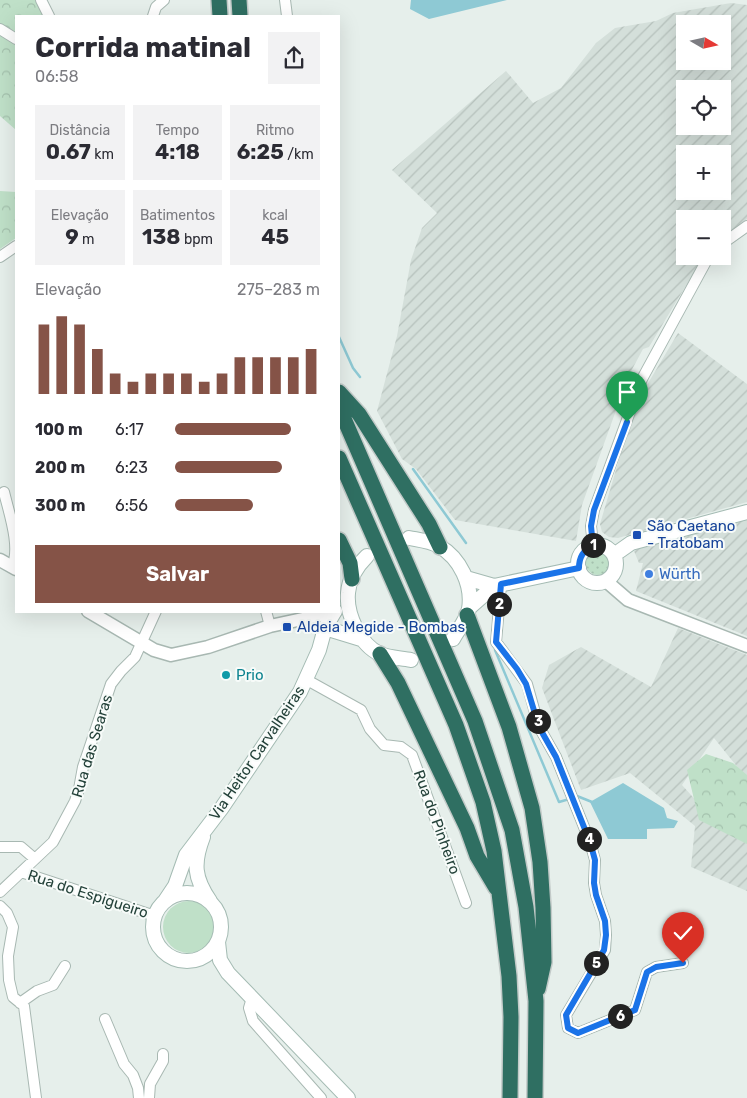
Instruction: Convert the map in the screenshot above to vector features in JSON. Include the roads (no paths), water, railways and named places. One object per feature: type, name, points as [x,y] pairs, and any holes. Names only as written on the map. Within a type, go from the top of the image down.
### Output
[{"type":"highway","points":[[219,0],[220,15]]},
{"type":"highway","points":[[239,0],[240,15]]},
{"type":"highway","points":[[340,393],[359,414],[429,524],[440,547]]},
{"type":"highway","points":[[340,407],[475,721],[512,830],[526,907],[536,1001],[535,1098]]},
{"type":"highway","points":[[340,460],[456,725],[483,802],[494,851],[509,976],[511,1017],[510,1098]]},
{"type":"highway","points":[[340,542],[350,563],[352,579]]},
{"type":"highway","points":[[468,612],[509,727],[532,808],[540,862],[544,962],[536,1001]]},
{"type":"highway","points":[[380,654],[398,683],[467,828],[477,856],[500,896]]},
{"type":"main road","points":[[614,555],[631,543],[747,512]]},
{"type":"main road","points":[[409,538],[428,541],[440,547],[455,560],[466,578],[469,593],[468,612]]},
{"type":"main road","points":[[593,546],[605,547],[614,555],[616,560],[614,573],[606,581],[600,583],[584,578],[579,568],[580,556],[583,552],[593,546]]},
{"type":"main road","points":[[361,640],[352,619],[348,594],[357,566],[366,556]]},
{"type":"main road","points":[[466,578],[498,585],[579,568]]},
{"type":"main road","points":[[453,639],[468,612],[498,585]]},
{"type":"main road","name":"Via Heitor Carvalheiras","points":[[340,605],[348,594]]},
{"type":"main road","name":"Via Heitor Carvalheiras","points":[[334,613],[325,628],[319,650],[300,692],[186,855],[175,886],[155,916],[153,927],[160,948],[168,956],[179,960],[216,965],[228,974],[348,1098]]},
{"type":"main road","points":[[325,628],[361,640],[380,654],[411,660]]},
{"type":"main road","name":"Via Heitor Carvalheiras","points":[[319,650],[334,636],[344,634]]},
{"type":"main road","name":"Via Heitor Carvalheiras","points":[[206,829],[196,860],[198,878],[202,890],[218,914],[221,923],[218,942],[220,960],[228,974]]},
{"type":"main road","points":[[165,901],[184,893],[195,894],[205,898],[213,906]]},
{"type":"main road","points":[[190,961],[206,955],[218,942]]},
{"type":"street","points":[[41,0],[48,15]]},
{"type":"street","points":[[153,15],[156,7],[164,0]]},
{"type":"street","points":[[285,0],[287,15]]},
{"type":"street","points":[[0,29],[15,37]]},
{"type":"street","points":[[731,238],[747,226]]},
{"type":"street","points":[[0,257],[15,247]]},
{"type":"street","points":[[593,546],[591,526],[594,510],[642,379],[704,265]]},
{"type":"street","points":[[4,492],[12,526],[15,550]]},
{"type":"street","points":[[0,560],[14,568]]},
{"type":"street","points":[[606,581],[628,600],[747,646]]},
{"type":"street","points":[[498,585],[496,642],[526,684],[539,727],[556,757],[590,842],[595,860],[594,883],[596,895],[605,921],[604,950],[566,1015],[568,1028],[578,1033],[635,1010],[647,972],[656,967],[683,963]]},
{"type":"street","points":[[91,613],[154,650],[171,655],[208,647],[270,626],[322,613]]},
{"type":"street","name":"Rua das Searas","points":[[0,892],[53,842],[80,789],[83,767],[111,684],[136,657],[155,613]]},
{"type":"street","points":[[267,613],[270,626]]},
{"type":"street","points":[[300,618],[325,628]]},
{"type":"street","name":"Rua do Pinheiro","points":[[306,680],[361,710],[370,729],[384,745],[401,746],[412,755],[466,903]]},
{"type":"street","points":[[0,846],[21,847],[35,859]]},
{"type":"street","name":"Rua do Espigueiro","points":[[21,872],[155,916]]},
{"type":"street","points":[[0,906],[7,913],[13,928],[8,956],[8,980],[13,997],[24,1006],[36,1098]]},
{"type":"street","points":[[20,1003],[37,991],[53,985],[65,966]]},
{"type":"street","points":[[252,998],[248,1008],[253,1021],[321,1098]]},
{"type":"street","points":[[105,1018],[124,1064],[133,1075],[138,1088],[139,1098]]},
{"type":"street","points":[[149,1098],[150,1084],[163,1061],[163,1054]]},
{"type":"water","points":[[411,0],[507,0],[429,19],[410,9]]},
{"type":"water","points":[[623,783],[664,808],[667,818],[678,821],[674,828],[647,829],[647,839],[608,839],[590,802]]},
{"type":"waterway","points":[[340,339],[353,368],[360,377]]},
{"type":"waterway","points":[[413,469],[466,543]]},
{"type":"waterway","points":[[495,650],[559,802],[566,800]]},
{"type":"waterway","points":[[577,796],[592,802]]},
{"type":"place","name":"São Caetano - Tratobam","points":[[637,535]]},
{"type":"place","name":"Würth","points":[[649,574]]},
{"type":"place","name":"Aldeia Megide - Bombas","points":[[287,627]]},
{"type":"place","name":"Prio","points":[[226,675]]}]
